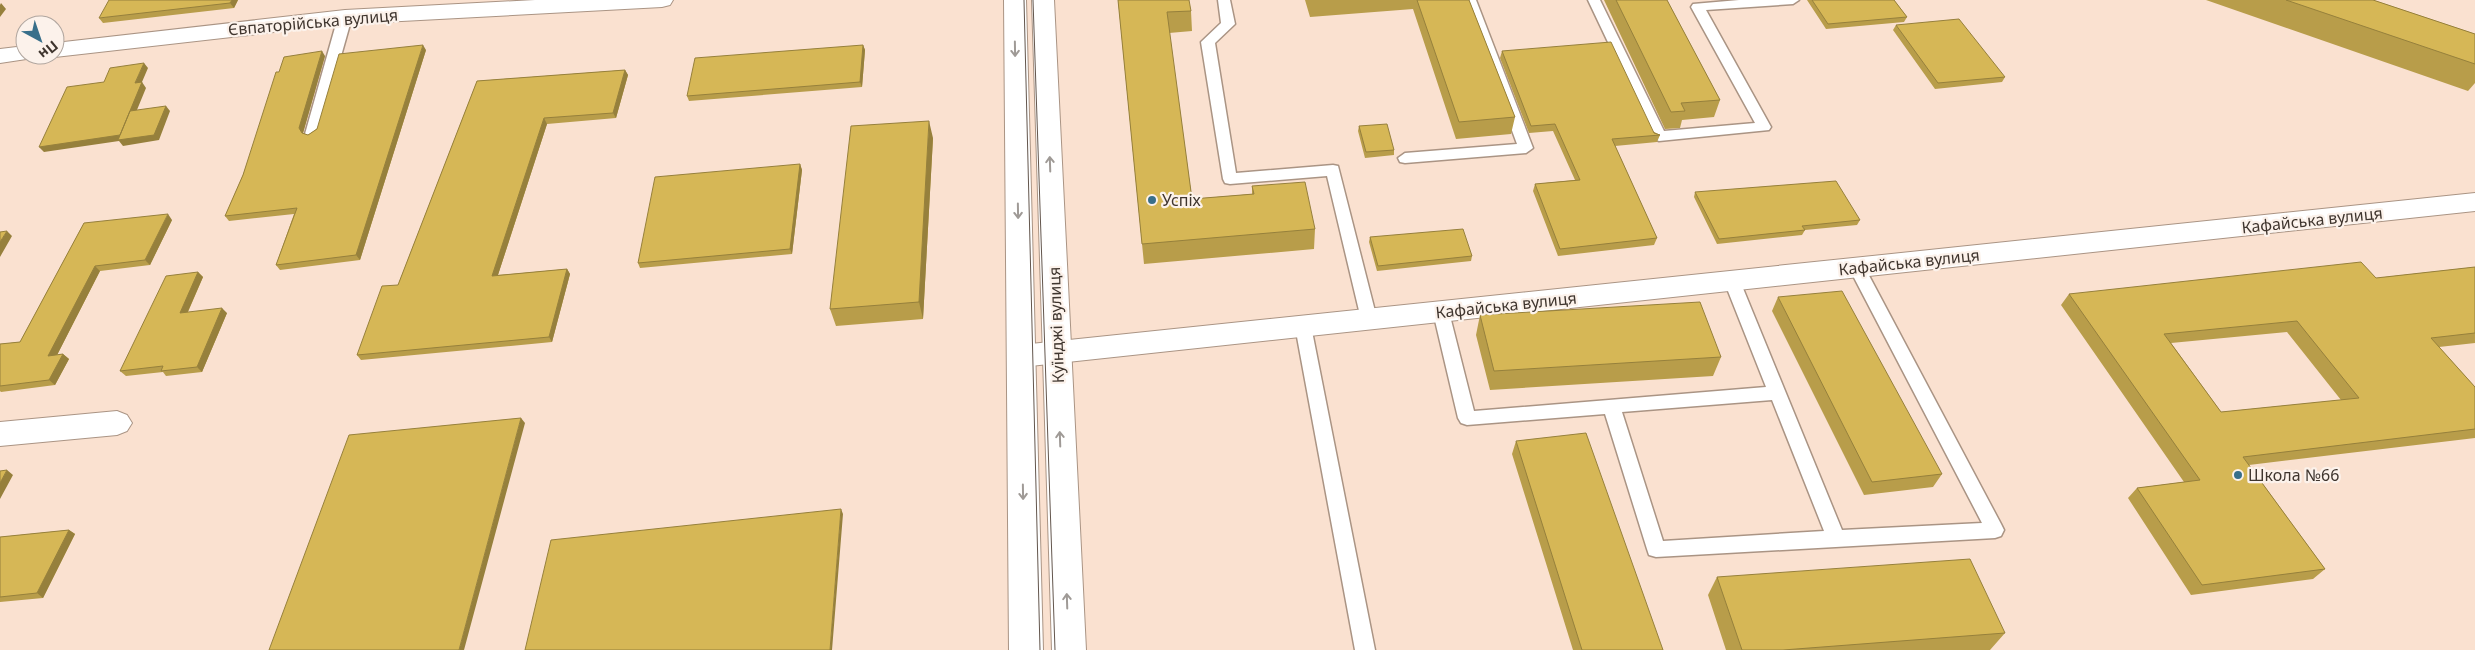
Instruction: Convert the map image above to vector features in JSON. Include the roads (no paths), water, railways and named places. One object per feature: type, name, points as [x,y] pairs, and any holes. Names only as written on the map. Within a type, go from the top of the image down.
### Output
[{"type":"street","name":"Євпаторійська вулиця","points":[[65,49],[346,17],[662,0]]},
{"type":"street","points":[[1014,0],[1026,650]]},
{"type":"street","name":"Куїнджі вулиця","points":[[1043,0],[1069,650]]},
{"type":"street","points":[[0,56],[15,54]]},
{"type":"street","name":"Кафайська вулиця","points":[[1021,356],[2475,202]]},
{"type":"street","points":[[0,434],[117,422]]},
{"type":"lane","points":[[1224,0],[1228,24],[1208,42],[1230,179],[1333,170],[1369,319]]},
{"type":"lane","points":[[1405,158],[1526,148],[1470,0]]},
{"type":"lane","points":[[1594,0],[1659,136],[1764,127],[1698,7],[1793,0]]},
{"type":"lane","points":[[312,134],[346,17]]},
{"type":"lane","points":[[1612,406],[1656,549],[1994,530],[1857,268]]},
{"type":"lane","points":[[1732,281],[1836,538]]},
{"type":"lane","points":[[1441,312],[1467,418],[1777,393]]},
{"type":"lane","points":[[1303,326],[1365,650]]},
{"type":"tram line","points":[[1024,0],[1040,650]]},
{"type":"tram line","points":[[1033,0],[1055,650]]},
{"type":"place","name":"Успіх","points":[[1152,200]]},
{"type":"place","name":"Школа №66","points":[[2238,475]]}]
